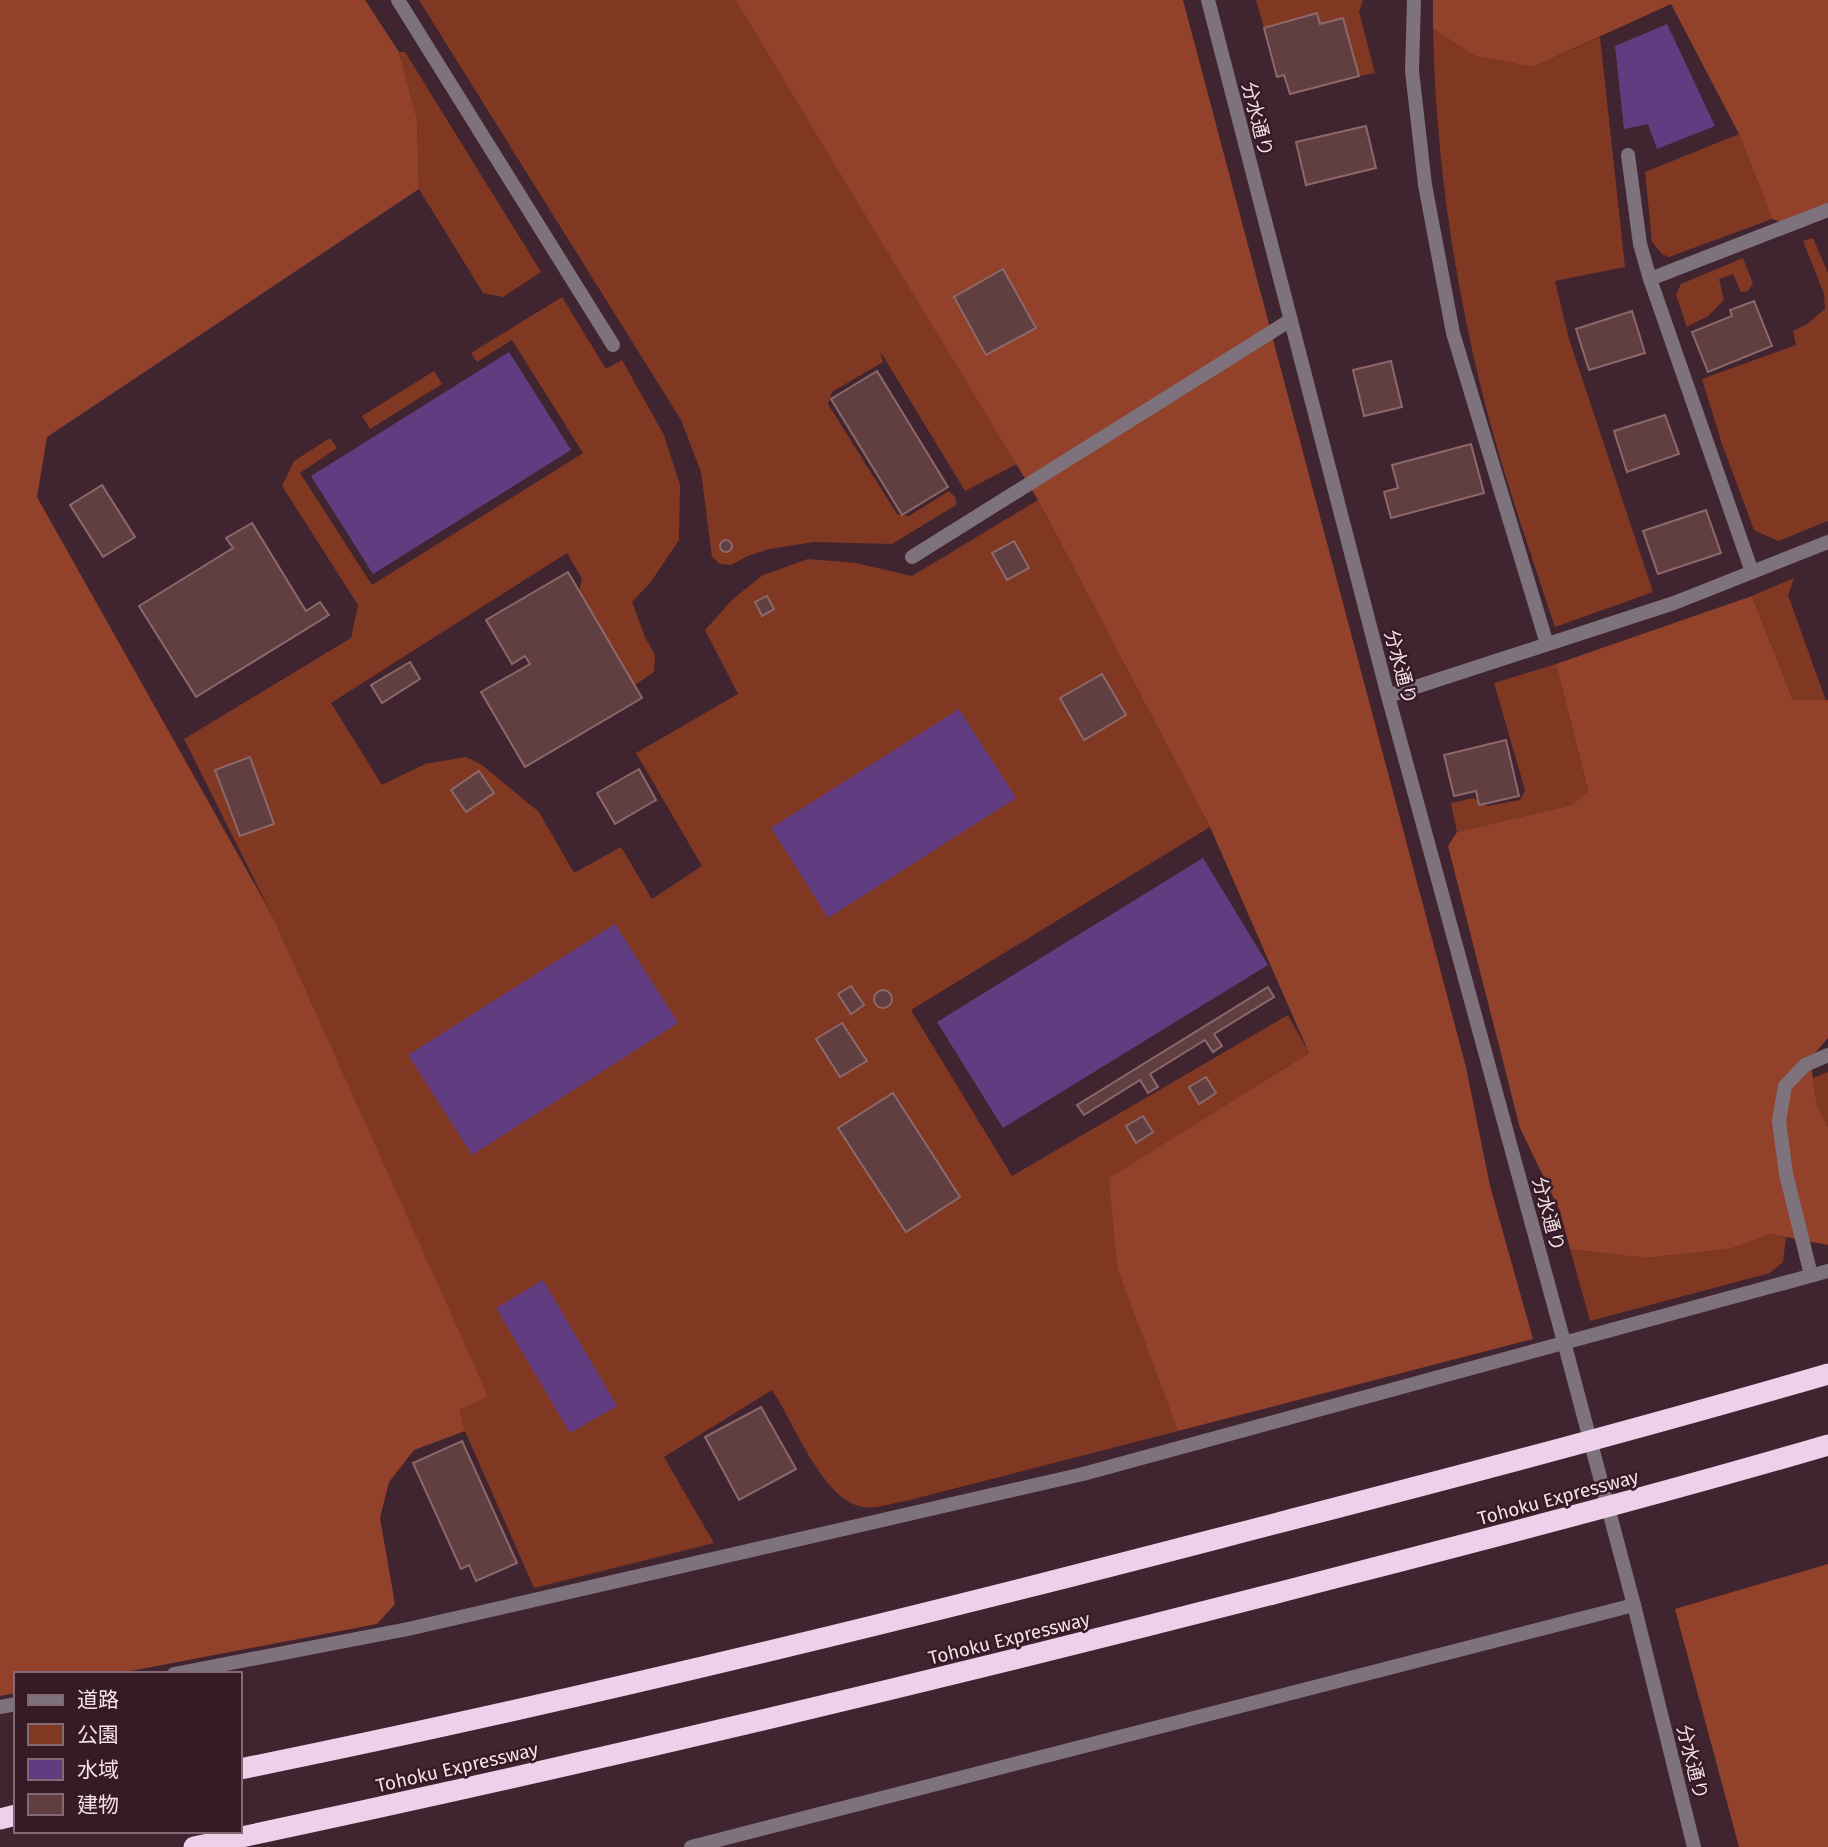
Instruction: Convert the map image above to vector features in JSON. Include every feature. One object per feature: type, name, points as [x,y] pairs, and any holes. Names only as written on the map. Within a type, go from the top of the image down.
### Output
[{"type":"highway","points":[[242,1769],[405,1736],[975,1602],[1630,1432],[1828,1374]]},
{"type":"highway","name":"Tohoku Expressway","points":[[194,1847],[403,1803],[986,1668],[1643,1499],[1828,1445]]},
{"type":"street","points":[[398,0],[613,345]]},
{"type":"street","name":"分水通り","points":[[1208,0],[1388,696],[1634,1605],[1694,1847]]},
{"type":"street","points":[[1414,0],[1412,71],[1424,173],[1453,333],[1547,644]]},
{"type":"street","points":[[1628,155],[1640,244],[1650,279],[1752,572]]},
{"type":"street","points":[[1650,279],[1828,210]]},
{"type":"street","points":[[912,557],[1289,321]]},
{"type":"street","points":[[1388,696],[1674,603],[1828,542]]},
{"type":"street","points":[[1811,1275],[1786,1174],[1779,1121],[1785,1086],[1805,1065],[1828,1055]]},
{"type":"street","points":[[184,1672],[408,1629],[1083,1474],[1828,1270]]},
{"type":"street","points":[[691,1847],[1634,1605]]},
{"type":"green space","points":[[419,0],[735,0],[1017,464],[965,491],[880,351],[883,362],[832,392],[828,404],[897,514],[909,516],[949,491],[956,498],[956,505],[892,544],[814,542],[769,549],[731,565],[720,564],[712,557],[701,472],[681,420]]},
{"type":"green space","points":[[1256,0],[1363,0],[1359,12],[1375,73],[1359,76],[1343,18],[1320,24],[1317,14],[1264,28]]},
{"type":"green space","points":[[1433,25],[1475,56],[1533,67],[1600,37],[1625,267],[1555,281],[1569,339],[1653,592],[1555,627],[1497,448],[1471,343],[1441,163]]},
{"type":"green space","points":[[399,52],[405,52],[541,272],[503,297],[483,293],[419,189],[417,119]]},
{"type":"green space","points":[[1739,134],[1772,219],[1669,257],[1662,254],[1652,242],[1645,172]]},
{"type":"green space","points":[[1813,238],[1828,273],[1828,521],[1778,541],[1754,530],[1722,444],[1702,379],[1796,345],[1793,331],[1807,324],[1825,309],[1824,294],[1803,241]]},
{"type":"green space","points":[[1743,258],[1753,283],[1748,291],[1741,292],[1733,274],[1719,279],[1724,300],[1708,316],[1687,327],[1676,295],[1681,284]]},
{"type":"green space","points":[[562,297],[606,369],[622,360],[664,435],[680,485],[679,540],[650,583],[632,602],[655,655],[654,672],[635,685],[579,591],[582,579],[567,553],[331,703],[382,785],[425,764],[466,757],[482,765],[539,812],[574,873],[621,847],[652,899],[702,866],[636,753],[738,694],[705,630],[733,599],[763,575],[808,559],[856,563],[912,576],[1038,500],[1210,827],[911,1010],[1012,1176],[1288,1015],[1309,1053],[1110,1178],[1117,1268],[1178,1431],[906,1501],[879,1507],[863,1507],[848,1501],[822,1475],[772,1390],[664,1457],[714,1543],[534,1588],[465,1431],[460,1410],[487,1395],[272,915],[184,739],[351,638],[358,605],[282,486],[294,461],[330,438],[337,448],[300,473],[372,585],[583,453],[512,340],[477,362],[471,353]],"holes":[[[1102,674],[1126,715],[1084,739],[1060,699]],[[250,757],[274,824],[241,836],[216,770]]]},
{"type":"green space","points":[[434,371],[442,384],[370,429],[362,416]]},
{"type":"green space","points":[[1794,578],[1788,595],[1826,701],[1793,700],[1752,596]]},
{"type":"green space","points":[[1556,664],[1588,791],[1572,805],[1457,832],[1451,803],[1473,798],[1488,806],[1520,800],[1525,790],[1494,683]]},
{"type":"green space","points":[[1828,1072],[1828,1127],[1817,1105],[1813,1078]]},
{"type":"green space","points":[[1770,1234],[1786,1237],[1783,1262],[1770,1273],[1590,1321],[1570,1249],[1645,1258],[1730,1249]]},
{"type":"shaded area","points":[[0,0],[365,0],[399,52],[417,119],[419,189],[47,437],[37,497],[272,915],[488,1396],[460,1410],[465,1431],[414,1450],[389,1482],[380,1518],[395,1604],[377,1624],[125,1672],[14,1672],[14,1693],[0,1696]]},
{"type":"shaded area","points":[[735,0],[1183,0],[1466,1067],[1490,1186],[1533,1339],[1178,1431],[1117,1268],[1109,1178],[1309,1053],[1210,827],[1038,500]],"holes":[[[1003,270],[1036,328],[986,355],[954,297]]]},
{"type":"shaded area","points":[[1433,0],[1828,0],[1828,205],[1782,222],[1772,219],[1739,134],[1671,4],[1533,67],[1475,56],[1433,28]]},
{"type":"shaded area","points":[[1752,596],[1793,700],[1828,700],[1828,1038],[1810,1059],[1817,1105],[1828,1127],[1828,1245],[1770,1234],[1730,1249],[1645,1258],[1570,1249],[1560,1211],[1520,1128],[1448,846],[1457,832],[1572,805],[1588,791],[1556,664]]},
{"type":"shaded area","points":[[1828,1564],[1828,1847],[1739,1847],[1675,1609]]},
{"type":"water","points":[[1667,24],[1715,126],[1657,149],[1648,124],[1624,129],[1615,46]]},
{"type":"water","points":[[509,352],[571,450],[373,574],[311,476]]},
{"type":"water","points":[[959,709],[1016,798],[828,918],[771,828]]},
{"type":"water","points":[[1203,858],[1268,965],[1003,1128],[937,1022]]},
{"type":"water","points":[[615,924],[678,1023],[472,1155],[408,1055]]},
{"type":"water","points":[[543,1280],[617,1406],[570,1433],[496,1308]]},
{"type":"building","points":[[1317,13],[1320,24],[1343,18],[1359,76],[1290,94],[1284,75],[1277,77],[1264,28]]},
{"type":"building","points":[[1366,126],[1376,168],[1306,185],[1296,142]]},
{"type":"building","points":[[1003,269],[1036,328],[986,355],[954,297]]},
{"type":"building","points":[[1754,301],[1772,346],[1708,372],[1692,332],[1732,316],[1730,310]]},
{"type":"building","points":[[1632,311],[1645,353],[1589,370],[1576,329]]},
{"type":"building","points":[[1391,361],[1402,407],[1364,416],[1353,370]]},
{"type":"building","points":[[877,371],[948,487],[902,515],[831,399]]},
{"type":"building","points":[[1665,415],[1679,454],[1627,472],[1614,431]]},
{"type":"building","points":[[1471,444],[1484,493],[1391,518],[1384,492],[1398,488],[1392,465]]},
{"type":"building","points":[[102,485],[135,537],[103,557],[70,505]]},
{"type":"building","points":[[1706,510],[1721,553],[1658,574],[1643,531]]},
{"type":"building","points":[[252,523],[306,611],[320,602],[329,615],[196,697],[139,606],[233,548],[226,538]]},
{"type":"building","points":[[721,541],[731,541],[731,551],[721,551]]},
{"type":"building","points":[[1014,541],[1029,568],[1007,580],[992,553]]},
{"type":"building","points":[[568,572],[642,698],[525,767],[481,692],[530,664],[525,656],[512,664],[486,620]]},
{"type":"building","points":[[767,596],[774,609],[762,616],[755,602]]},
{"type":"building","points":[[410,662],[420,679],[382,703],[371,685]]},
{"type":"building","points":[[1102,674],[1126,715],[1084,740],[1060,698]]},
{"type":"building","points":[[1506,740],[1519,796],[1479,805],[1476,791],[1454,796],[1444,755]]},
{"type":"building","points":[[250,757],[274,824],[240,836],[215,770]]},
{"type":"building","points":[[639,769],[656,800],[615,824],[597,793]]},
{"type":"building","points":[[479,771],[494,793],[466,812],[451,790]]},
{"type":"building","points":[[851,986],[864,1005],[851,1014],[838,994]]},
{"type":"building","points":[[1268,987],[1274,997],[1214,1034],[1222,1046],[1213,1052],[1205,1040],[1150,1074],[1158,1087],[1148,1093],[1140,1080],[1084,1115],[1077,1105]]},
{"type":"building","points":[[883,990],[889,993],[892,999],[889,1005],[883,1008],[877,1005],[874,999],[877,993]]},
{"type":"building","points":[[842,1023],[867,1061],[840,1077],[816,1039]]},
{"type":"building","points":[[1206,1077],[1216,1093],[1199,1104],[1189,1087]]},
{"type":"building","points":[[893,1093],[960,1197],[906,1232],[838,1128]]},
{"type":"building","points":[[1143,1116],[1153,1132],[1136,1143],[1126,1126]]},
{"type":"building","points":[[761,1407],[796,1469],[739,1500],[705,1437]]},
{"type":"building","points":[[462,1441],[517,1563],[476,1581],[469,1565],[461,1569],[413,1463]]}]
